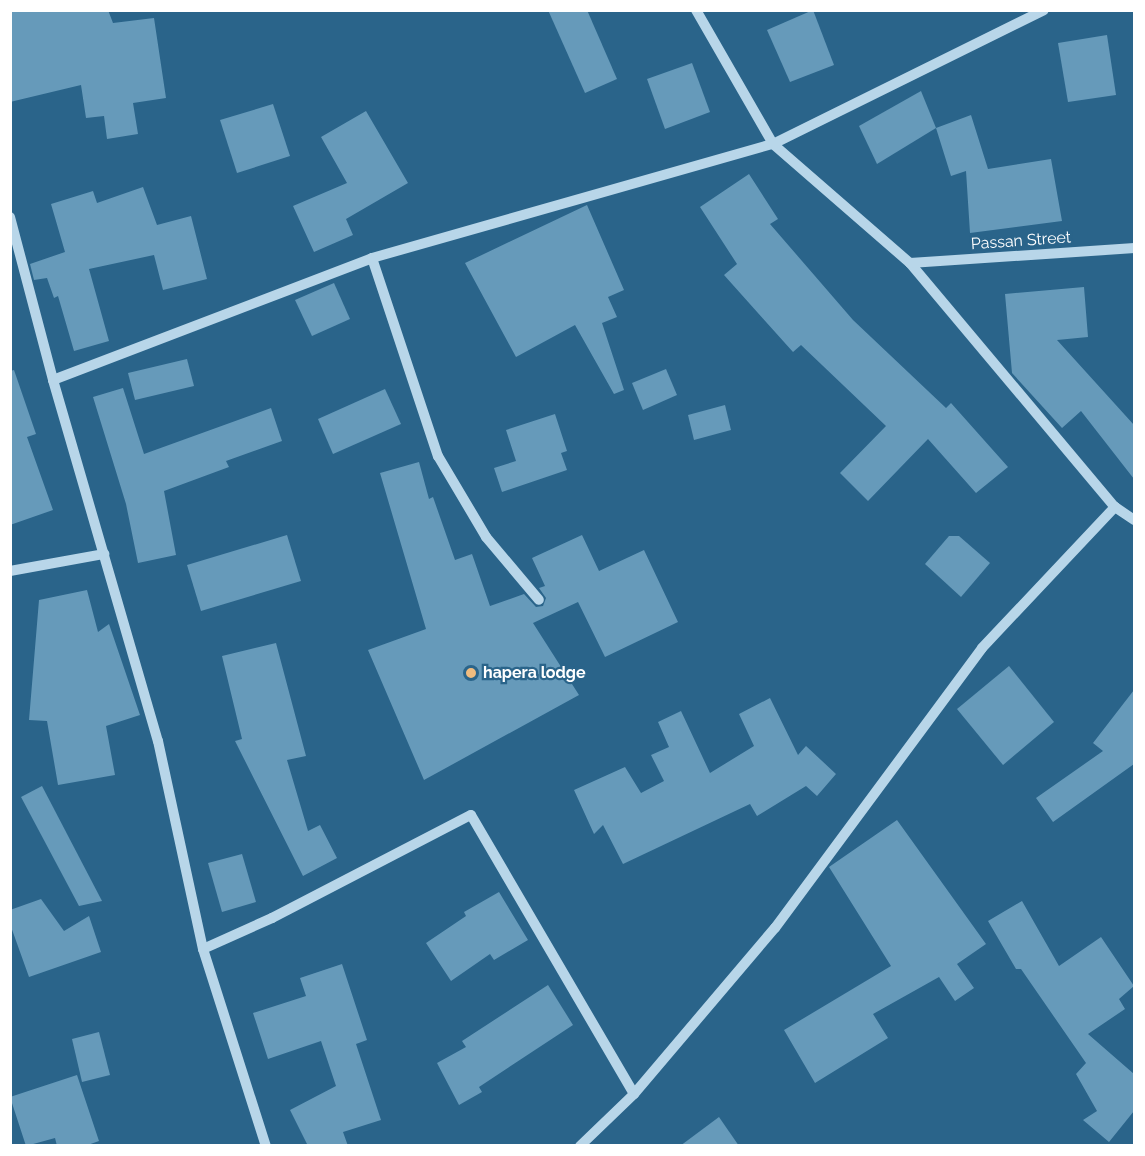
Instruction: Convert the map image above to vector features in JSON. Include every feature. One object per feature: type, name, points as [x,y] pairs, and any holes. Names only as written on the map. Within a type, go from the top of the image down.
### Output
[{"type":"street","points":[[696,10],[773,144],[910,263],[1115,507],[1134,520]]},
{"type":"street","points":[[53,380],[372,258],[773,144],[1044,10]]},
{"type":"street","points":[[10,217],[53,380],[158,741],[203,948],[266,1146]]},
{"type":"street","name":"Passan Street","points":[[910,263],[1134,248]]},
{"type":"street","points":[[372,258],[438,456],[486,537],[539,600]]},
{"type":"street","points":[[580,1146],[634,1094],[775,928],[982,648],[1115,507]]},
{"type":"street","points":[[10,571],[104,554]]},
{"type":"street","points":[[203,948],[272,918],[471,815],[634,1094]]},
{"type":"building","points":[[10,10],[108,10],[113,23],[154,18],[166,98],[133,103],[138,134],[107,139],[104,116],[86,118],[81,85],[10,102]]},
{"type":"building","points":[[548,10],[587,10],[617,79],[585,93]]},
{"type":"building","points":[[813,10],[834,65],[790,82],[767,30]]},
{"type":"building","points":[[1107,35],[1116,95],[1068,102],[1058,43]]},
{"type":"building","points":[[692,63],[710,112],[665,129],[647,79]]},
{"type":"building","points":[[921,91],[936,128],[877,164],[859,126]]},
{"type":"building","points":[[273,104],[290,156],[237,173],[220,120]]},
{"type":"building","points":[[366,111],[408,183],[346,219],[353,235],[314,252],[293,206],[347,183],[321,137]]},
{"type":"building","points":[[971,115],[988,169],[1051,159],[1062,221],[970,233],[966,171],[951,176],[936,128]]},
{"type":"building","points":[[749,174],[778,219],[770,224],[853,320],[946,408],[951,403],[1008,467],[976,493],[928,439],[868,501],[840,473],[886,426],[801,345],[793,352],[724,275],[737,264],[700,207]]},
{"type":"building","points":[[143,187],[157,225],[191,216],[207,279],[163,290],[154,255],[89,269],[109,341],[74,351],[58,296],[54,298],[47,278],[34,280],[30,264],[65,252],[51,204],[93,191],[97,203]]},
{"type":"building","points":[[587,205],[624,290],[608,297],[617,317],[602,323],[624,390],[614,394],[575,325],[516,357],[465,263]]},
{"type":"building","points":[[334,283],[350,319],[312,336],[295,300]]},
{"type":"building","points":[[1084,287],[1088,337],[1057,340],[1134,425],[1134,479],[1081,411],[1062,428],[1012,373],[1005,294]]},
{"type":"building","points":[[187,359],[194,386],[135,400],[128,373]]},
{"type":"building","points":[[666,369],[677,395],[643,410],[632,383]]},
{"type":"building","points":[[14,370],[36,434],[27,437],[53,510],[10,525],[10,371]]},
{"type":"building","points":[[123,388],[144,454],[271,408],[282,441],[226,461],[229,467],[164,491],[176,555],[138,563],[126,504],[93,397]]},
{"type":"building","points":[[385,389],[401,424],[333,454],[318,419]]},
{"type":"building","points":[[725,405],[731,430],[694,440],[688,415]]},
{"type":"building","points":[[555,414],[567,451],[561,453],[567,470],[502,492],[494,468],[516,461],[506,430]]},
{"type":"building","points":[[419,462],[429,499],[433,497],[455,560],[472,554],[490,606],[524,594],[536,607],[543,606],[546,598],[539,588],[545,586],[532,558],[582,535],[599,571],[644,550],[678,622],[605,657],[578,602],[533,623],[579,695],[424,780],[368,650],[426,629],[380,473]]},
{"type":"building","points":[[287,535],[301,581],[201,611],[187,565]]},
{"type":"building","points":[[949,536],[959,536],[990,563],[961,597],[925,564]]},
{"type":"building","points":[[87,590],[98,632],[109,624],[140,715],[106,726],[115,775],[58,785],[47,721],[29,720],[39,600]]},
{"type":"building","points":[[276,643],[306,756],[287,760],[308,831],[320,825],[337,858],[303,876],[235,741],[242,739],[222,656]]},
{"type":"building","points":[[1009,666],[1054,722],[1003,765],[957,709]]},
{"type":"building","points":[[1134,690],[1134,764],[1053,822],[1036,798],[1103,751],[1093,743]]},
{"type":"building","points":[[770,698],[798,755],[806,746],[836,774],[817,796],[806,786],[757,816],[750,804],[623,864],[603,825],[594,834],[574,790],[625,767],[641,793],[664,781],[651,755],[669,747],[658,722],[681,711],[710,773],[754,746],[739,714]]},
{"type":"building","points":[[42,786],[102,901],[79,906],[21,797]]},
{"type":"building","points":[[897,820],[986,944],[957,964],[974,988],[955,1001],[939,977],[873,1014],[888,1038],[815,1083],[784,1030],[891,966],[829,867]]},
{"type":"building","points":[[242,854],[256,902],[222,912],[208,863]]},
{"type":"building","points":[[499,892],[528,940],[494,960],[490,954],[451,981],[426,943],[466,916],[464,912]]},
{"type":"building","points":[[41,899],[64,931],[89,916],[101,952],[29,977],[10,924],[10,910]]},
{"type":"building","points":[[1022,901],[1059,966],[1101,937],[1134,986],[1119,999],[1125,1009],[1088,1034],[1134,1074],[1134,1111],[1109,1142],[1083,1120],[1097,1111],[1076,1074],[1086,1063],[1021,969],[1016,969],[988,921]]},
{"type":"building","points":[[342,964],[367,1040],[356,1044],[381,1120],[343,1132],[348,1146],[308,1146],[290,1110],[336,1086],[321,1041],[268,1059],[253,1013],[306,996],[300,978]]},
{"type":"building","points":[[548,985],[573,1025],[479,1087],[482,1092],[459,1105],[437,1063],[466,1047],[462,1041]]},
{"type":"building","points":[[99,1032],[110,1075],[82,1082],[72,1039]]},
{"type":"building","points":[[77,1075],[99,1141],[85,1146],[57,1146],[55,1138],[26,1146],[10,1097]]},
{"type":"building","points":[[719,1117],[739,1146],[680,1146]]},
{"type":"place","name":"hapera lodge","points":[[471,673]]}]
